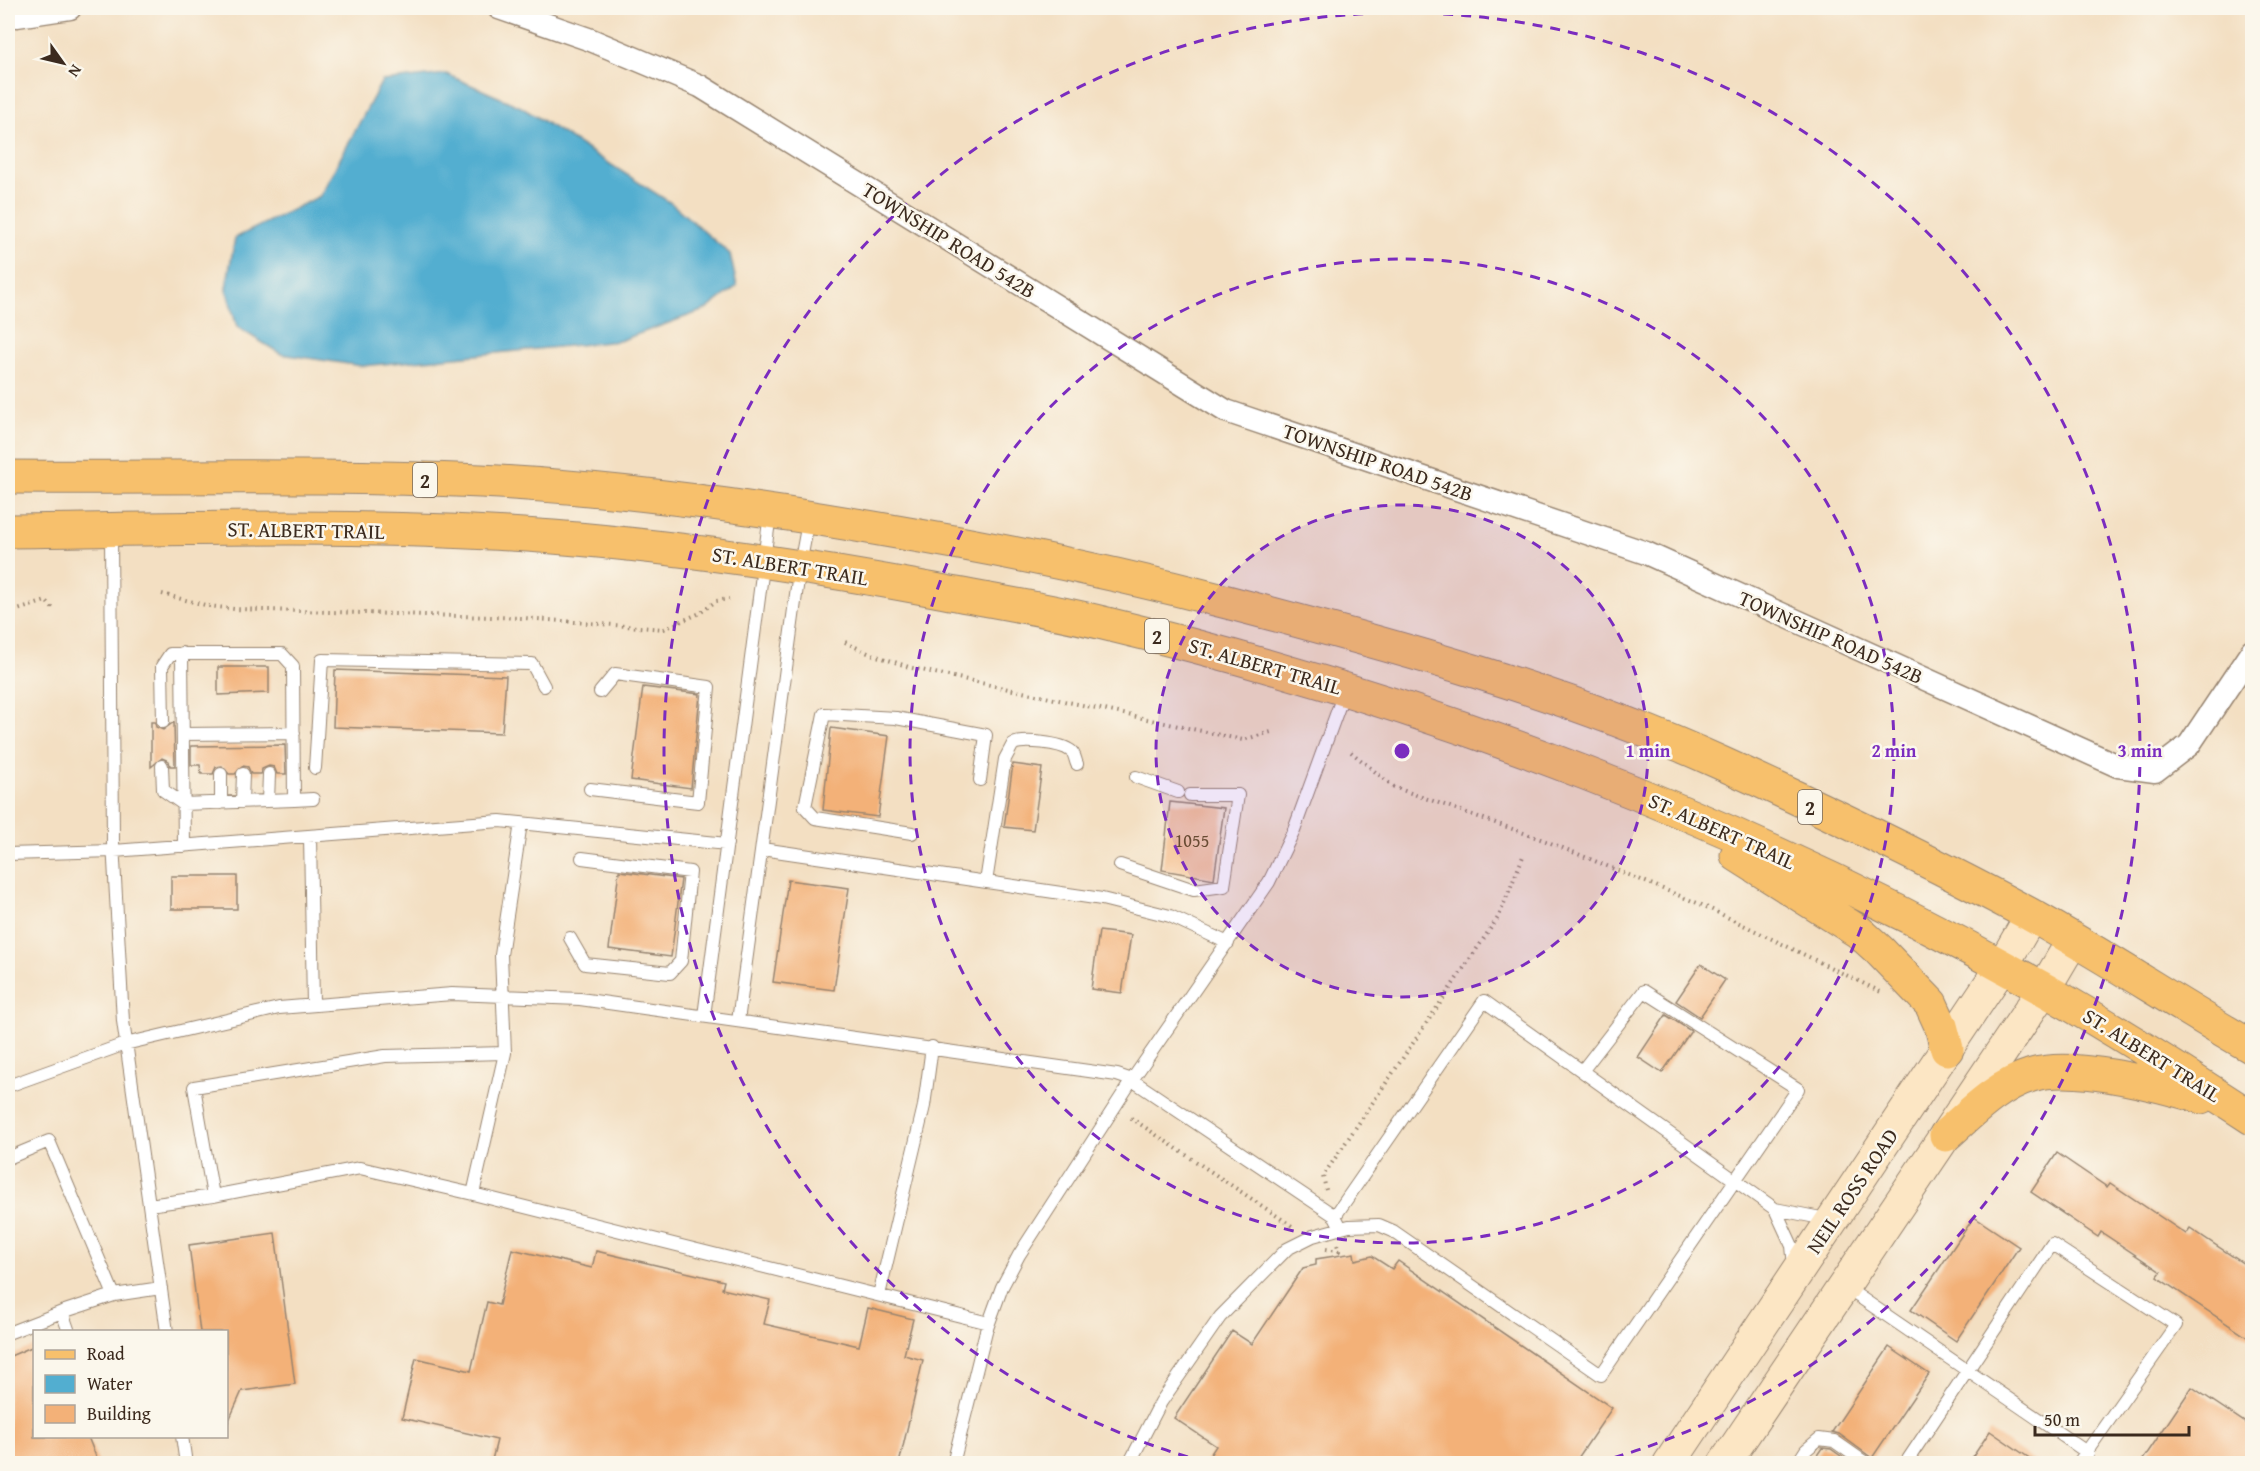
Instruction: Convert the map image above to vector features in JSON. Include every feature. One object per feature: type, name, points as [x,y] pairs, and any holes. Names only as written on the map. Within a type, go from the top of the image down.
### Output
[{"type":"main road","name":"2","points":[[8,477],[481,481],[642,493],[809,516],[1040,556],[1162,584],[1339,631],[1521,684],[1719,762],[1897,847],[2031,916],[2253,1047]]},
{"type":"main road","name":"ST. ALBERT TRAIL","points":[[8,531],[321,528],[550,537],[800,565],[1100,622],[1345,689],[1568,766],[1720,828],[1875,900],[2002,966],[2044,989],[2243,1112]]},
{"type":"main road","points":[[1720,828],[1732,852],[1859,932],[1879,950],[1931,1004],[1947,1049]]},
{"type":"main road","name":"NEIL ROSS ROAD","points":[[1669,1464],[2002,966],[2031,916]]},
{"type":"main road","points":[[1726,1461],[2044,989],[2073,940]]},
{"type":"main road","points":[[1946,1135],[1989,1098],[2034,1074],[2087,1074],[2144,1081],[2243,1112]]},
{"type":"street","points":[[11,15],[70,8]]},
{"type":"street","name":"TOWNSHIP ROAD 542B","points":[[499,8],[591,40],[700,86],[1226,411],[1646,553],[2118,766],[2155,771],[2189,745],[2253,651]]},
{"type":"lane","points":[[704,1016],[770,510]]},
{"type":"lane","points":[[738,1021],[800,565],[809,516]]},
{"type":"lane","points":[[111,530],[114,851],[125,1044],[167,1330]]},
{"type":"lane","points":[[182,653],[184,846]]},
{"type":"lane","points":[[163,722],[162,666],[170,654],[282,654],[289,658],[293,666],[294,800]]},
{"type":"lane","points":[[315,768],[322,660],[532,664],[544,686]]},
{"type":"lane","points":[[590,789],[698,802],[709,687],[615,674],[600,692]]},
{"type":"lane","points":[[953,1464],[989,1323],[1002,1287],[1019,1255],[1132,1080],[1269,882],[1281,858],[1345,689]]},
{"type":"lane","points":[[912,834],[815,818],[805,807],[824,714],[896,718],[986,735],[980,780]]},
{"type":"lane","points":[[183,734],[222,740],[270,739],[294,733]]},
{"type":"lane","points":[[986,882],[1005,759],[1013,744],[1026,740],[1067,748],[1075,756],[1077,764]]},
{"type":"lane","points":[[162,766],[163,790],[183,804],[313,800]]},
{"type":"lane","points":[[221,774],[221,803]]},
{"type":"lane","points":[[242,802],[243,774]]},
{"type":"lane","points":[[268,801],[269,774]]},
{"type":"lane","points":[[1120,865],[1194,890],[1224,886],[1238,795],[1184,794],[1136,777]]},
{"type":"lane","points":[[8,854],[114,851],[500,821],[727,844]]},
{"type":"lane","points":[[473,1194],[505,1053],[506,1021],[502,995],[501,956],[521,822]]},
{"type":"lane","points":[[310,836],[313,1005]]},
{"type":"lane","points":[[762,849],[1102,899],[1170,916],[1228,943]]},
{"type":"lane","points":[[570,938],[585,964],[670,973],[681,961],[690,872],[582,858]]},
{"type":"lane","points":[[1129,1464],[1161,1402],[1220,1317],[1287,1249],[1310,1237],[1338,1229],[1379,1226],[1393,1231],[1601,1375],[1798,1089],[1644,991],[1582,1071]]},
{"type":"lane","points":[[8,1086],[125,1044],[279,1008],[387,997],[502,995],[580,999],[932,1047],[1094,1071],[1132,1080],[1333,1215],[1338,1229]]},
{"type":"lane","points":[[1333,1215],[1484,1000],[1774,1209],[1832,1220]]},
{"type":"lane","points":[[879,1295],[924,1106],[932,1047]]},
{"type":"lane","points":[[213,1196],[194,1088],[386,1056],[505,1053]]},
{"type":"lane","points":[[8,1158],[49,1141],[114,1295]]},
{"type":"lane","points":[[149,1205],[213,1196],[360,1168],[989,1323]]},
{"type":"lane","points":[[1774,1209],[1792,1246],[1795,1276]]},
{"type":"lane","points":[[1905,1464],[2052,1244],[2176,1325],[2088,1453],[2078,1464]]},
{"type":"lane","points":[[1844,1286],[2088,1453]]},
{"type":"lane","points":[[8,1333],[114,1295],[161,1288]]},
{"type":"lane","points":[[62,1312],[68,1330]]},
{"type":"lane","points":[[1676,1464],[1710,1403]]},
{"type":"lane","points":[[182,1438],[186,1464]]},
{"type":"lane","points":[[1797,1464],[1806,1450],[1819,1439],[1834,1441],[1867,1464]]},
{"type":"path","points":[[162,594],[209,606],[234,609],[525,618],[664,629],[700,613],[716,601],[729,599]]},
{"type":"path","points":[[8,613],[46,601],[55,611]]},
{"type":"path","points":[[845,642],[868,653],[912,668],[1243,740],[1271,732]]},
{"type":"path","points":[[1351,752],[1394,787],[1546,841],[1702,905],[1886,995]]},
{"type":"path","points":[[1333,1215],[1323,1176],[1499,916],[1524,854]]},
{"type":"path","points":[[1131,1118],[1329,1251],[1339,1251],[1338,1229]]},
{"type":"water","points":[[446,74],[521,107],[671,203],[730,254],[737,286],[707,309],[619,341],[362,366],[281,354],[237,327],[226,288],[235,238],[320,196],[382,81]]},
{"type":"building","points":[[218,667],[269,667],[269,693],[218,695]]},
{"type":"building","points":[[335,670],[506,676],[502,733],[333,727]]},
{"type":"building","points":[[643,687],[700,694],[691,788],[631,780]]},
{"type":"building","points":[[151,722],[155,722],[156,727],[163,730],[174,722],[175,766],[170,766],[169,761],[162,758],[151,767]]},
{"type":"building","points":[[831,728],[889,736],[878,817],[823,810]]},
{"type":"building","points":[[285,745],[286,774],[277,774],[274,767],[269,766],[262,769],[261,774],[251,774],[248,767],[243,766],[235,774],[229,774],[222,766],[216,767],[213,774],[201,774],[200,765],[191,765],[191,746]]},
{"type":"building","points":[[1013,764],[1042,768],[1033,830],[1004,827]]},
{"type":"building","points":[[1170,802],[1224,808],[1214,879],[1162,870]]},
{"type":"building","points":[[619,871],[681,879],[671,957],[609,949]]},
{"type":"building","points":[[171,876],[237,876],[237,909],[171,909]]},
{"type":"building","points":[[788,880],[849,888],[834,990],[773,982]]},
{"type":"building","points":[[1099,931],[1131,935],[1122,993],[1091,989]]},
{"type":"building","points":[[1701,964],[1725,980],[1700,1017],[1676,1001]]},
{"type":"building","points":[[1666,1015],[1691,1031],[1662,1073],[1638,1057]]},
{"type":"building","points":[[2057,1153],[2107,1187],[2110,1183],[2186,1234],[2190,1228],[2253,1270],[2253,1341],[2157,1277],[2161,1272],[2101,1232],[2098,1237],[2031,1192]]},
{"type":"building","points":[[1974,1217],[2019,1247],[1956,1341],[1911,1310]]},
{"type":"building","points":[[275,1233],[295,1384],[242,1391],[228,1422],[228,1330],[200,1330],[189,1245]]},
{"type":"building","points":[[512,1249],[592,1268],[596,1251],[724,1281],[722,1289],[770,1300],[764,1324],[859,1346],[868,1308],[913,1319],[904,1355],[923,1360],[899,1464],[491,1464],[497,1440],[402,1418],[416,1358],[471,1371],[487,1302],[499,1305]]},
{"type":"building","points":[[1354,1253],[1355,1260],[1372,1256],[1392,1269],[1398,1261],[1612,1408],[1574,1464],[1204,1464],[1216,1446],[1174,1418],[1232,1331],[1252,1344],[1303,1268],[1316,1265],[1316,1259]]},
{"type":"building","points":[[33,1346],[33,1438],[88,1438],[99,1464],[8,1464],[8,1357]]},
{"type":"building","points":[[1889,1347],[1929,1374],[1872,1458],[1839,1434],[1832,1432]]},
{"type":"building","points":[[2192,1387],[2253,1428],[2253,1464],[2140,1464]]},
{"type":"building","points":[[1990,1431],[2038,1464],[1968,1464]]},
{"type":"building","points":[[1822,1448],[1831,1449],[1852,1464],[1811,1464]]}]
